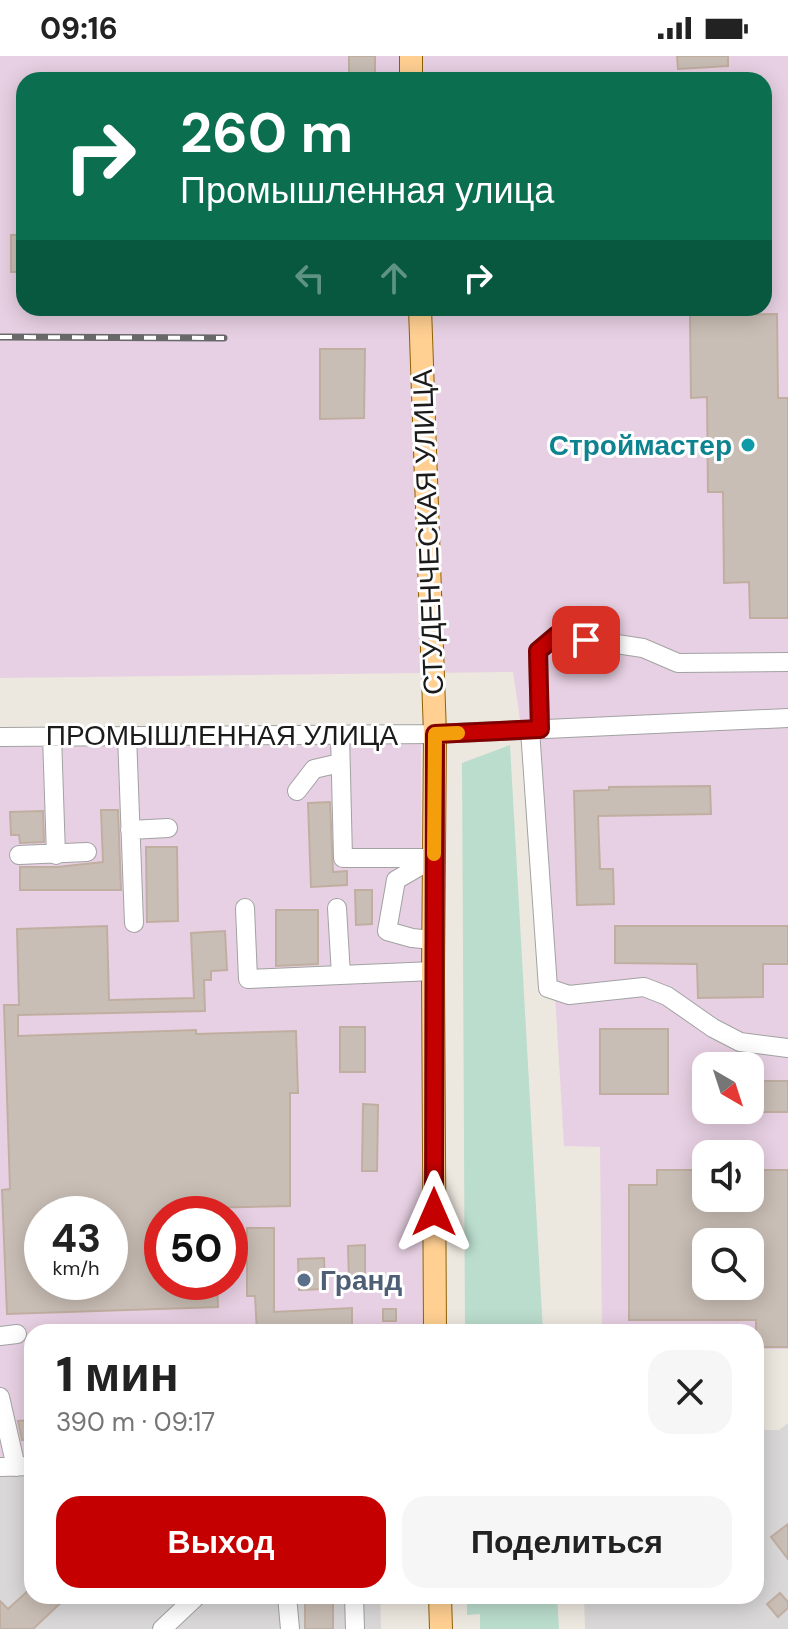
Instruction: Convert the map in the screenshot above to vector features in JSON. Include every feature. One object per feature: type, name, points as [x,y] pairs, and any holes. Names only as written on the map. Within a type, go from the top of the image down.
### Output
[{"type":"main road","name":"СТУДЕНЧЕСКАЯ УЛИЦА","points":[[420,316],[435,734],[435,1324]]},
{"type":"main road","points":[[440,1604],[441,1629]]},
{"type":"street","points":[[788,662],[678,663],[643,648],[557,635],[538,651],[535,730],[548,988],[569,995],[644,987],[667,996],[713,1028],[740,1042],[788,1048]]},
{"type":"street","name":"ПРОМЫШЛЕННАЯ УЛИЦА","points":[[0,737],[435,734],[788,718]]},
{"type":"street","points":[[340,734],[343,858],[434,858]]},
{"type":"street","points":[[127,735],[134,923]]},
{"type":"street","points":[[52,736],[56,855]]},
{"type":"street","points":[[297,791],[314,769],[340,763]]},
{"type":"street","points":[[130,830],[168,828]]},
{"type":"street","points":[[19,855],[87,852]]},
{"type":"street","points":[[433,940],[387,931],[396,880],[434,858]]},
{"type":"street","points":[[245,908],[248,979],[433,971]]},
{"type":"street","points":[[337,908],[341,975]]},
{"type":"street","points":[[0,1397],[16,1467]]},
{"type":"street","points":[[162,1629],[189,1604]]},
{"type":"street","points":[[288,1604],[290,1629]]},
{"type":"street","points":[[354,1604],[355,1629]]},
{"type":"shaded area","points":[[0,56],[788,56],[788,1349],[764,1349],[764,1324],[602,1324],[600,1147],[564,1146],[551,927],[513,672],[0,678]]},
{"type":"shaded area","points":[[421,743],[423,1324],[24,1324],[24,1457],[0,1458],[0,747]]},
{"type":"shaded area","points":[[788,1423],[788,1629],[585,1629],[584,1604],[764,1604],[764,1430],[779,1430]]},
{"type":"shaded area","points":[[24,1457],[24,1604],[380,1604],[381,1629],[0,1629],[0,1458]]},
{"type":"green space","points":[[510,745],[543,1324],[465,1324],[462,763]]},
{"type":"green space","points":[[467,1604],[557,1604],[559,1629],[480,1629],[480,1614],[467,1615]]},
{"type":"building","points":[[349,56],[375,56],[375,72],[349,72]]},
{"type":"building","points":[[677,56],[728,56],[728,66],[678,69]]},
{"type":"building","points":[[11,235],[16,235],[16,272],[11,272]]},
{"type":"building","name":"Строймастер","points":[[777,314],[778,398],[788,398],[788,618],[750,618],[749,582],[724,583],[723,492],[708,492],[707,397],[691,398],[690,316]]},
{"type":"building","points":[[320,349],[365,349],[364,418],[320,419]]},
{"type":"building","points":[[710,786],[711,814],[598,816],[600,869],[613,869],[614,904],[577,905],[574,791],[609,790],[609,787]]},
{"type":"building","points":[[330,802],[333,872],[347,871],[347,885],[311,887],[308,803]]},
{"type":"building","points":[[101,810],[118,810],[121,890],[20,890],[20,867],[103,862]]},
{"type":"building","points":[[43,811],[44,842],[20,843],[19,835],[11,835],[10,812]]},
{"type":"building","points":[[146,847],[177,847],[178,921],[147,922]]},
{"type":"building","points":[[355,890],[372,890],[372,924],[356,925]]},
{"type":"building","points":[[276,910],[318,910],[318,964],[276,966]]},
{"type":"building","points":[[107,926],[109,1000],[194,998],[191,933],[225,931],[227,970],[211,971],[211,980],[204,980],[205,1011],[18,1015],[18,1036],[196,1030],[196,1034],[296,1031],[298,1093],[290,1093],[290,1206],[248,1207],[248,1196],[144,1196],[144,1300],[218,1300],[218,1307],[7,1314],[2,1190],[10,1189],[4,1005],[19,1005],[17,929]]},
{"type":"building","points":[[615,926],[788,926],[788,964],[763,964],[763,997],[698,998],[697,964],[615,963]]},
{"type":"building","points":[[340,1027],[365,1027],[365,1072],[340,1072]]},
{"type":"building","points":[[600,1029],[668,1029],[668,1094],[600,1094]]},
{"type":"building","points":[[764,1081],[788,1081],[788,1112],[764,1112]]},
{"type":"building","points":[[363,1104],[378,1105],[377,1171],[362,1171]]},
{"type":"building","points":[[657,1170],[692,1170],[692,1212],[764,1212],[764,1170],[788,1170],[788,1347],[764,1347],[764,1324],[756,1324],[756,1320],[629,1320],[629,1185],[657,1185]]},
{"type":"building","points":[[248,1228],[274,1228],[274,1312],[352,1308],[352,1324],[257,1324],[255,1296],[248,1296]]},
{"type":"building","points":[[365,1245],[365,1280],[349,1281],[348,1246]]},
{"type":"building","points":[[324,1258],[325,1289],[299,1290],[298,1259]]},
{"type":"building","points":[[383,1309],[396,1309],[396,1321],[383,1321]]},
{"type":"building","points":[[18,1421],[24,1421],[24,1440],[22,1440]]},
{"type":"building","points":[[788,1524],[788,1559],[771,1537]]},
{"type":"building","points":[[780,1593],[788,1602],[788,1608],[778,1617],[767,1604]]},
{"type":"building","points":[[24,1594],[24,1604],[60,1604],[33,1629],[0,1629],[0,1601],[8,1609]]},
{"type":"building","points":[[305,1604],[333,1604],[333,1629],[305,1629]]},
{"type":"railway","points":[[0,337],[224,338]]},
{"type":"slow traffic","points":[[434,854],[435,734],[458,733]]},
{"type":"place","name":"Строймастер","points":[[748,445]]},
{"type":"place","name":"Гранд","points":[[304,1280]]},
{"type":"route","points":[[434,1212],[435,734],[540,729],[538,651],[557,635],[586,640]]}]
